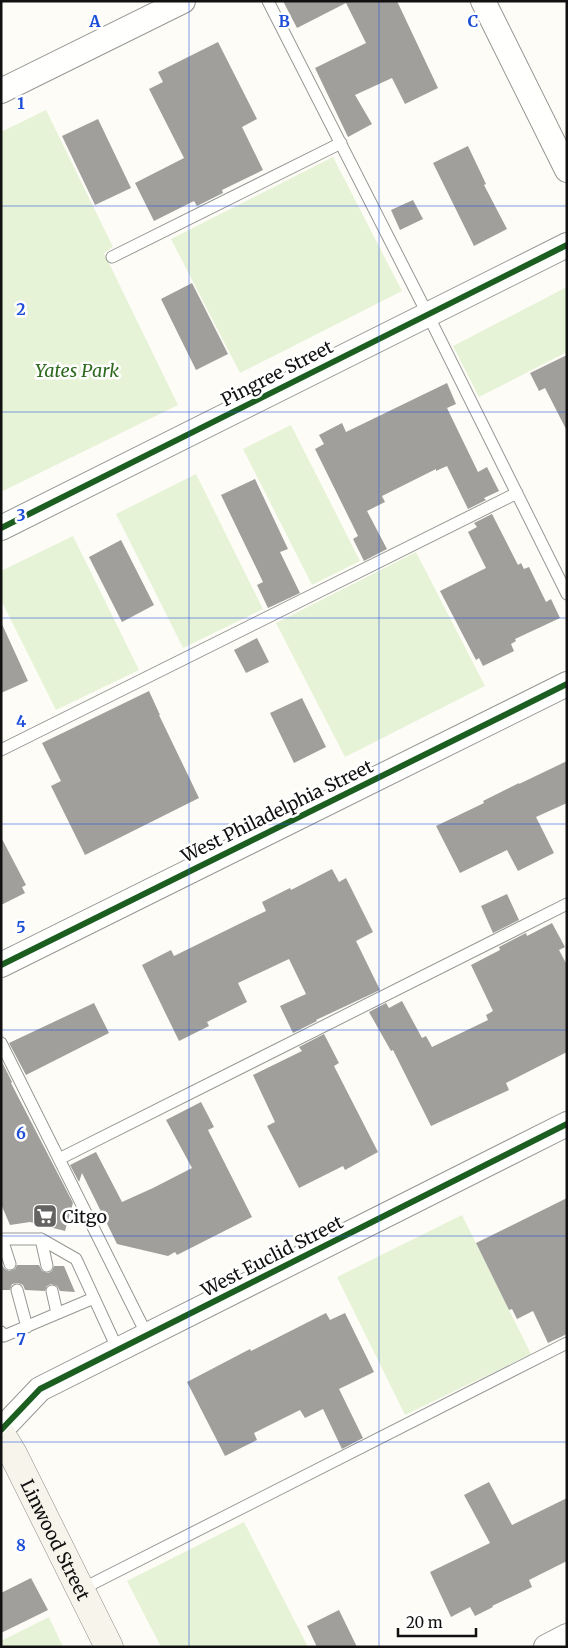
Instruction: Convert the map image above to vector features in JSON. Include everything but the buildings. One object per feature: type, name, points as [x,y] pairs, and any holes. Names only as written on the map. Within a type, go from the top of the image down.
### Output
[{"type":"street","points":[[1,92],[183,1]]},
{"type":"street","points":[[483,1],[567,170]]},
{"type":"street","name":"Pingree Street","points":[[1,528],[567,245]]},
{"type":"street","name":"West Philadelphia Street","points":[[1,965],[567,684]]},
{"type":"street","name":"West Euclid Street","points":[[1,1430],[40,1390],[567,1124]]},
{"type":"street","name":"Linwood Street","points":[[1,1434],[13,1454],[109,1647]]},
{"type":"street","points":[[546,1647],[567,1636]]},
{"type":"lane","points":[[268,1],[428,314],[567,594]]},
{"type":"lane","points":[[112,257],[340,143]]},
{"type":"lane","points":[[1,750],[517,494]]},
{"type":"lane","points":[[59,1159],[567,904]]},
{"type":"lane","points":[[1,1043],[147,1335]]},
{"type":"lane","points":[[10,1264],[2,1239],[41,1239],[76,1259],[118,1350]]},
{"type":"lane","points":[[41,1239],[47,1266]]},
{"type":"lane","points":[[17,1290],[27,1327]]},
{"type":"lane","points":[[52,1291],[57,1313]]},
{"type":"lane","points":[[1,1332],[4,1336],[94,1298]]},
{"type":"lane","points":[[80,1590],[567,1343]]},
{"type":"green space","name":"Yates Park","points":[[46,110],[113,247],[104,253],[178,405],[1,492],[1,132]]},
{"type":"green space","points":[[333,157],[402,291],[240,373],[171,239]]},
{"type":"green space","points":[[567,287],[567,352],[479,397],[453,346]]},
{"type":"green space","points":[[291,425],[360,561],[312,585],[243,449]]},
{"type":"green space","points":[[196,474],[263,609],[183,648],[116,514]]},
{"type":"green space","points":[[73,536],[139,670],[56,710],[1,600],[1,571]]},
{"type":"green space","points":[[416,552],[485,686],[345,757],[276,623]]},
{"type":"green space","points":[[462,1215],[531,1354],[405,1415],[337,1277]]},
{"type":"green space","points":[[244,1522],[308,1647],[161,1647],[127,1581]]},
{"type":"green space","points":[[49,1617],[63,1647],[1,1647],[1,1641]]},
{"type":"cycle path","points":[[1,528],[567,245]]},
{"type":"cycle path","points":[[1,965],[567,684]]},
{"type":"cycle path","points":[[1,1430],[40,1389],[567,1124]]},
{"type":"place","name":"Citgo","points":[[45,1216]]}]
